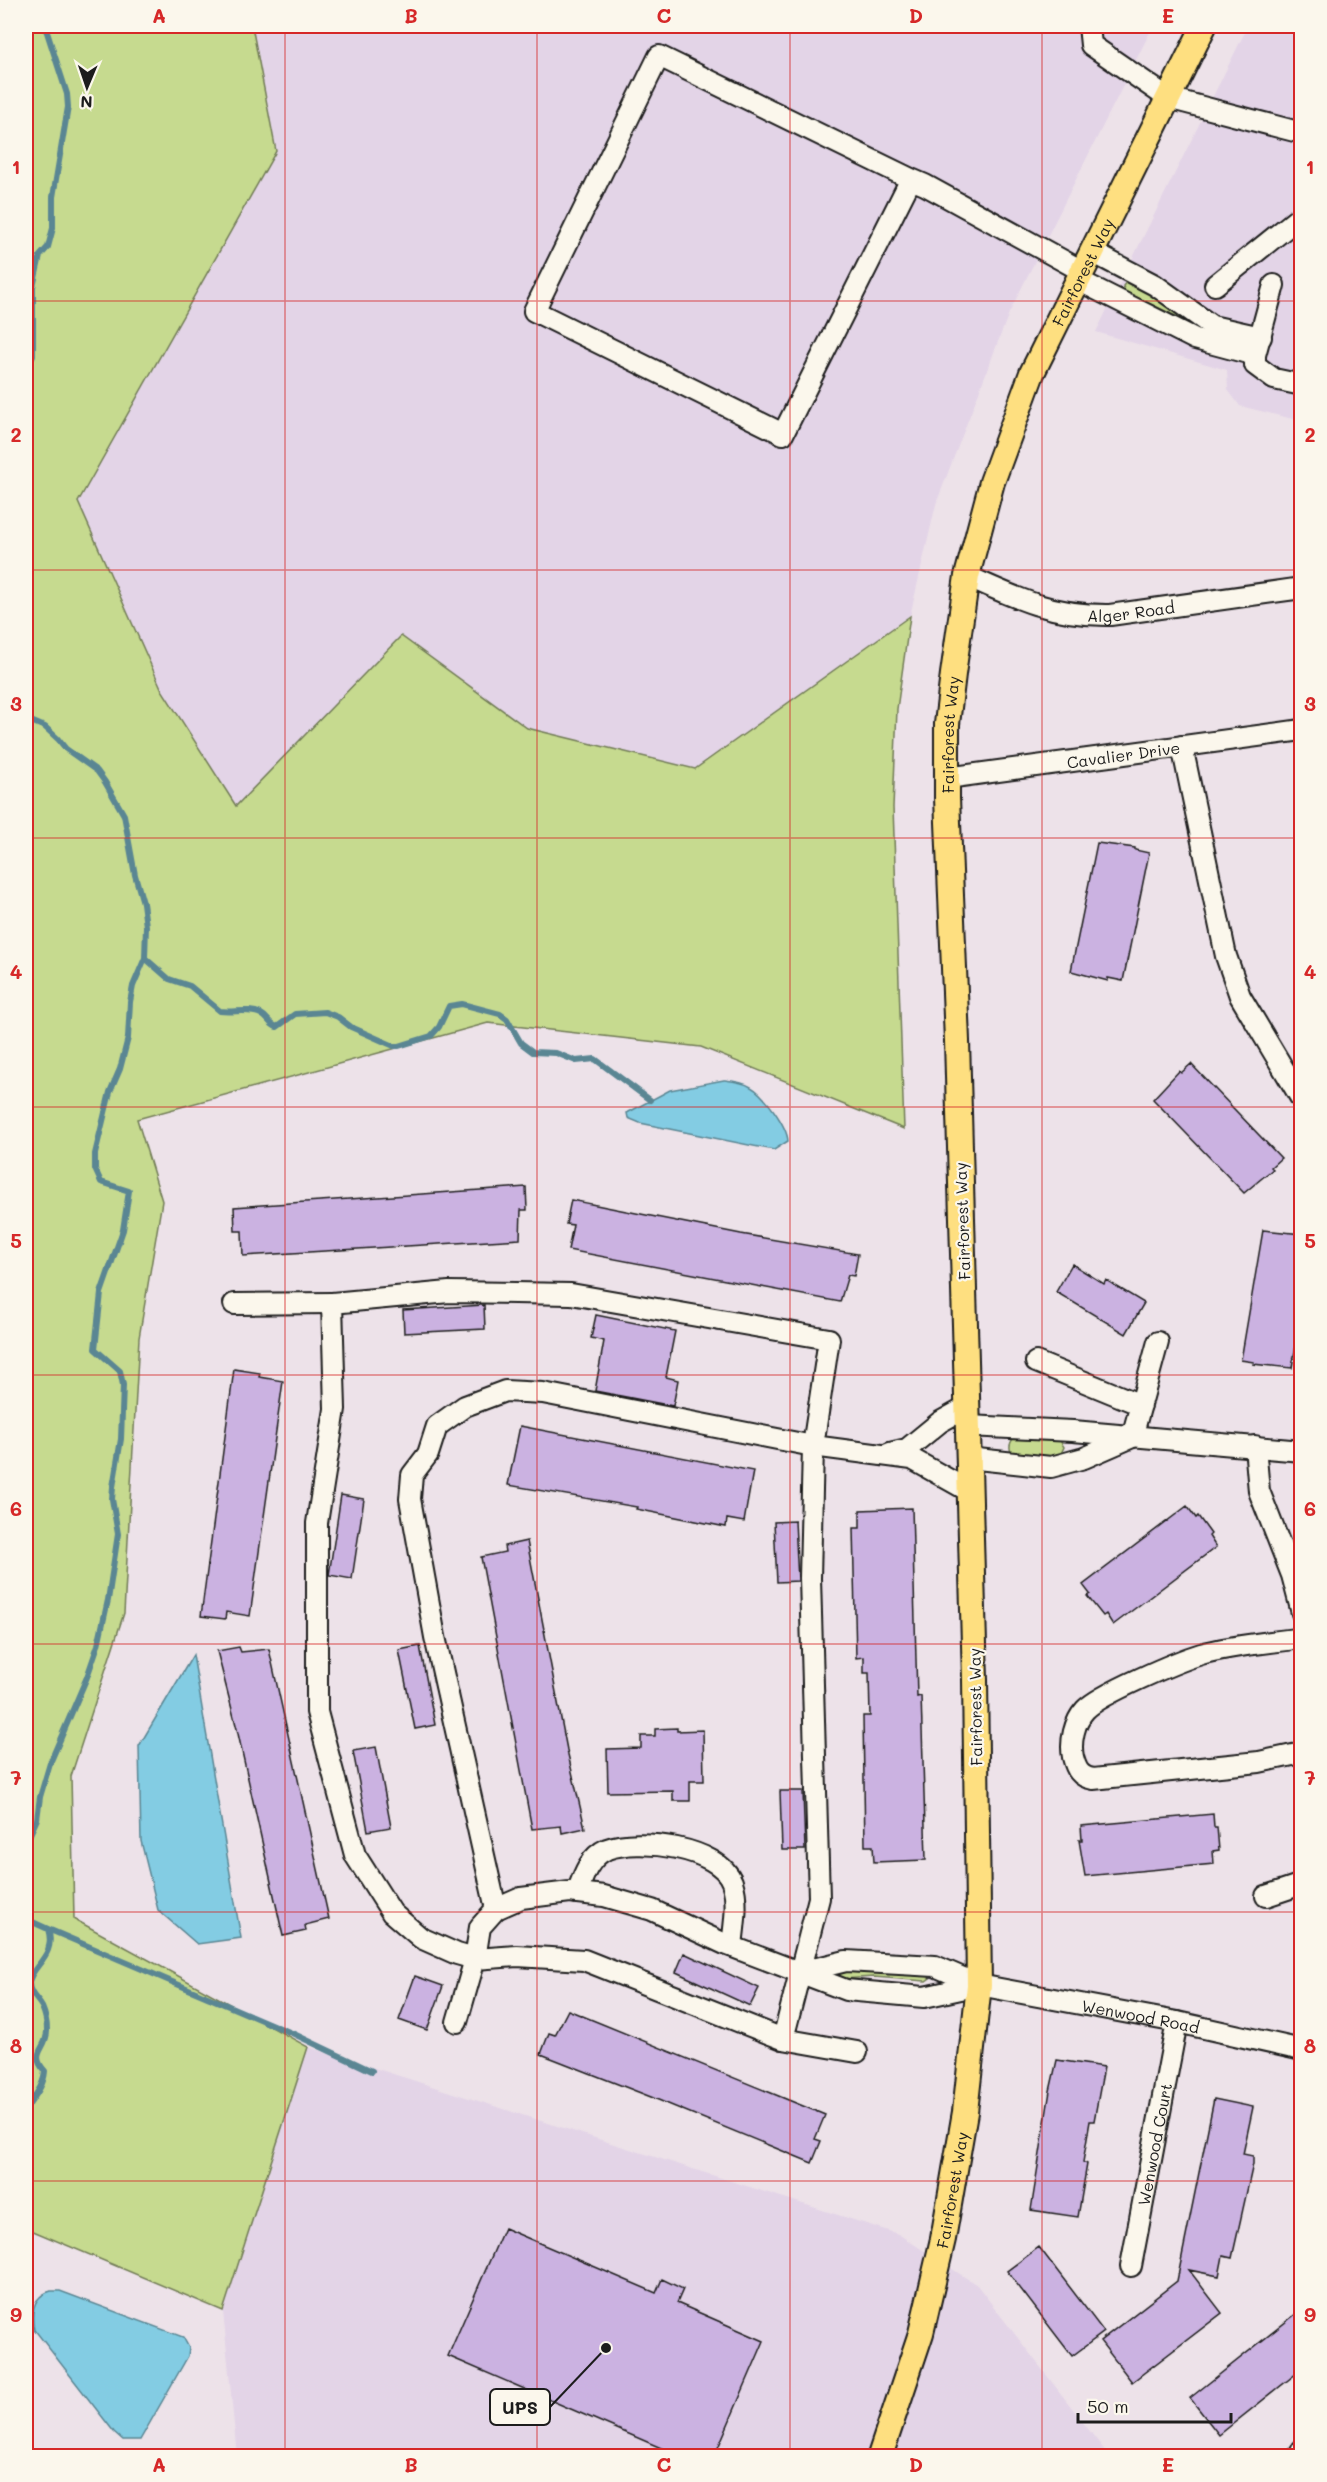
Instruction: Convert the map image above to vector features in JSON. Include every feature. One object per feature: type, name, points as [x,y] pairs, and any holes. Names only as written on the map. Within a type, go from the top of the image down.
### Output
[{"type":"main road","name":"Fairforest Way","points":[[880,2457],[915,2353],[943,2240],[965,2112],[979,1985],[975,1680],[947,724],[967,576],[1006,441],[1032,373],[1204,26]]},
{"type":"street","points":[[1089,26],[1091,45],[1168,98],[1301,134]]},
{"type":"street","points":[[911,178],[783,434],[534,311],[659,56],[911,178],[1084,268],[1195,339],[1258,346]]},
{"type":"street","points":[[1215,285],[1302,215]]},
{"type":"street","points":[[1084,268],[1155,285],[1212,326],[1258,346]]},
{"type":"street","points":[[1274,285],[1255,365],[1274,379],[1302,385]]},
{"type":"street","name":"Alger Road","points":[[967,576],[1026,602],[1080,616],[1110,615],[1302,588]]},
{"type":"street","name":"Cavalier Drive","points":[[947,778],[1302,730]]},
{"type":"street","points":[[1182,746],[1226,956],[1240,996],[1302,1100]]},
{"type":"street","points":[[234,1304],[332,1303],[449,1292],[571,1294],[829,1339],[813,1446],[810,1578],[819,1898],[783,2039]]},
{"type":"street","points":[[332,1303],[335,1409],[317,1523],[317,1712],[355,1856],[392,1913],[421,1938],[453,1953],[475,1959],[517,1956],[584,1960],[783,2039],[857,2052]]},
{"type":"street","points":[[1132,1437],[1158,1342]]},
{"type":"street","points":[[1036,1362],[1141,1405]]},
{"type":"street","points":[[496,1909],[435,1637],[410,1499],[412,1475],[428,1454],[437,1426],[465,1406],[505,1391],[543,1393],[813,1446],[912,1459],[969,1491]]},
{"type":"street","points":[[885,1455],[907,1449],[940,1422],[968,1417],[1073,1431],[1302,1451]]},
{"type":"street","points":[[968,1458],[1051,1467],[1084,1458],[1132,1437]]},
{"type":"street","points":[[1255,1446],[1259,1491],[1297,1573],[1302,1613]]},
{"type":"street","points":[[1302,1638],[1203,1654],[1109,1694],[1094,1702],[1080,1716],[1072,1745],[1075,1766],[1083,1777],[1093,1779],[1259,1762],[1302,1753]]},
{"type":"street","points":[[577,1893],[587,1865],[606,1849],[639,1843],[672,1846],[718,1863],[732,1881],[736,1910],[732,1946]]},
{"type":"street","points":[[1266,1896],[1302,1884]]},
{"type":"street","points":[[457,2022],[475,1959],[480,1927],[496,1909],[521,1898],[577,1893],[604,1896],[652,1910],[732,1946],[846,1990],[924,1997],[979,1985]]},
{"type":"street","points":[[801,1972],[846,1961],[935,1965],[979,1985]]},
{"type":"street","name":"Wenwood Road","points":[[979,1985],[1177,2022],[1302,2050]]},
{"type":"street","name":"Wenwood Court","points":[[1131,2266],[1177,2022]]},
{"type":"street","points":[[1299,2457],[1302,2450]]},
{"type":"shaded area","points":[[252,26],[1153,26],[1009,313],[936,504],[910,616],[695,770],[527,728],[401,636],[236,806],[162,690],[78,502],[276,151]]},
{"type":"shaded area","points":[[1248,26],[1301,26],[1301,421],[1240,406],[1228,390],[1227,370],[1096,332]]},
{"type":"shaded area","points":[[308,2047],[898,2234],[977,2285],[1109,2456],[237,2456],[223,2311]]},
{"type":"green space","points":[[26,26],[252,26],[276,151],[78,502],[162,690],[236,806],[401,636],[527,728],[695,769],[910,616],[897,709],[893,807],[904,1129],[701,1047],[488,1023],[137,1119],[162,1201],[139,1338],[124,1613],[71,1776],[74,1919],[308,2047],[223,2311],[26,2228]]},
{"type":"green space","points":[[1129,279],[1193,324],[1125,292],[1123,286]]},
{"type":"green space","points":[[1058,1437],[1064,1447],[1059,1458],[1012,1455],[1011,1453],[1010,1444],[1014,1438]]},
{"type":"green space","points":[[834,1969],[927,1974],[930,1978],[926,1981],[874,1977],[841,1979],[833,1976]]},
{"type":"water","points":[[724,1080],[748,1085],[762,1096],[784,1127],[788,1141],[774,1150],[640,1123],[628,1118],[627,1113],[670,1090]]},
{"type":"water","points":[[193,1655],[241,1938],[197,1944],[158,1910],[141,1841],[139,1746]]},
{"type":"water","points":[[60,2291],[183,2337],[189,2348],[188,2356],[140,2440],[123,2440],[114,2432],[34,2329],[33,2311],[37,2301],[45,2293]]},
{"type":"building","points":[[1097,843],[1135,848],[1135,850],[1149,853],[1123,981],[1108,978],[1108,981],[1071,971]]},
{"type":"building","points":[[1191,1064],[1281,1158],[1271,1167],[1273,1169],[1244,1193],[1153,1099],[1179,1071],[1181,1073]]},
{"type":"building","points":[[526,1187],[527,1210],[521,1210],[520,1239],[243,1256],[242,1231],[235,1231],[234,1207]]},
{"type":"building","points":[[571,1200],[741,1234],[858,1254],[854,1276],[848,1275],[840,1302],[568,1250],[573,1225],[566,1224]]},
{"type":"building","points":[[1263,1230],[1302,1234],[1302,1309],[1292,1368],[1253,1364],[1254,1362],[1241,1360]]},
{"type":"building","points":[[1072,1264],[1104,1284],[1106,1280],[1144,1303],[1126,1334],[1056,1292]]},
{"type":"building","points":[[484,1305],[485,1329],[404,1333],[403,1310]]},
{"type":"building","points":[[596,1315],[675,1331],[666,1377],[678,1380],[673,1406],[595,1391],[604,1341],[591,1338]]},
{"type":"building","points":[[234,1369],[260,1373],[259,1377],[283,1381],[250,1616],[226,1612],[225,1619],[201,1616]]},
{"type":"building","points":[[520,1426],[753,1471],[744,1522],[727,1519],[726,1527],[636,1509],[637,1507],[508,1485]]},
{"type":"building","points":[[341,1495],[364,1499],[352,1579],[329,1575]]},
{"type":"building","points":[[1187,1506],[1196,1518],[1198,1516],[1211,1534],[1209,1536],[1216,1547],[1113,1625],[1106,1614],[1103,1616],[1087,1596],[1090,1594],[1083,1585]]},
{"type":"building","points":[[912,1508],[917,1697],[921,1696],[926,1860],[874,1862],[873,1846],[865,1846],[863,1716],[870,1716],[869,1673],[864,1673],[864,1657],[856,1658],[853,1528],[860,1528],[860,1510]]},
{"type":"building","points":[[795,1521],[798,1581],[777,1582],[774,1522]]},
{"type":"building","points":[[527,1541],[567,1750],[585,1828],[562,1833],[561,1826],[532,1829],[481,1557],[505,1552],[504,1546]]},
{"type":"building","points":[[420,1646],[435,1725],[415,1729],[399,1650]]},
{"type":"building","points":[[239,1647],[241,1652],[269,1649],[329,1919],[305,1925],[306,1931],[283,1936],[237,1729],[217,1651]]},
{"type":"building","points":[[677,1728],[677,1731],[703,1730],[704,1781],[690,1781],[690,1801],[673,1801],[673,1791],[608,1792],[607,1749],[641,1748],[641,1736],[655,1736],[655,1729]]},
{"type":"building","points":[[376,1747],[391,1827],[368,1831],[353,1751]]},
{"type":"building","points":[[780,1791],[803,1791],[805,1850],[782,1850]]},
{"type":"building","points":[[1213,1814],[1214,1827],[1217,1827],[1219,1850],[1213,1851],[1214,1864],[1085,1876],[1079,1840],[1082,1840],[1081,1826]]},
{"type":"building","points":[[684,1953],[759,1988],[750,2006],[676,1972]]},
{"type":"building","points":[[415,1976],[443,1986],[427,2030],[399,2020]]},
{"type":"building","points":[[568,2010],[825,2115],[815,2139],[821,2141],[812,2163],[541,2054],[549,2033],[555,2035]]},
{"type":"building","points":[[1057,2060],[1104,2067],[1094,2121],[1090,2121],[1083,2162],[1087,2164],[1078,2217],[1031,2210]]},
{"type":"building","points":[[1214,2099],[1253,2107],[1243,2154],[1253,2156],[1253,2164],[1232,2258],[1223,2256],[1219,2276],[1189,2270],[1222,2313],[1132,2382],[1100,2341],[1177,2281]]},
{"type":"building","points":[[504,2228],[656,2293],[662,2279],[683,2289],[677,2303],[764,2341],[714,2457],[682,2457],[448,2356]]},
{"type":"building","points":[[1039,2247],[1104,2332],[1072,2356],[1007,2271]]},
{"type":"building","points":[[1302,2309],[1302,2369],[1219,2435],[1190,2398]]},
{"type":"waterway","points":[[26,371],[33,355],[33,287],[40,256],[48,247],[53,228],[53,197],[68,107],[67,94],[45,26]]},
{"type":"waterway","points":[[26,719],[45,727],[66,749],[97,771],[105,782],[124,815],[146,926],[145,958],[133,986],[128,1038],[120,1069],[110,1092],[95,1154],[95,1169],[101,1182],[129,1191],[123,1230],[101,1293],[95,1349],[120,1371],[123,1385],[121,1439],[112,1499],[118,1534],[108,1600],[98,1645],[87,1677],[50,1763],[40,1797],[37,1819],[26,1843]]},
{"type":"waterway","points":[[145,958],[169,979],[190,986],[220,1011],[256,1012],[277,1027],[295,1014],[325,1012],[338,1017],[351,1027],[394,1046],[431,1036],[439,1027],[449,1006],[462,1004],[500,1014],[507,1019],[521,1043],[533,1052],[556,1053],[576,1061],[595,1059],[650,1100]]},
{"type":"waterway","points":[[26,1919],[48,1929],[50,1939],[46,1954],[30,1977],[29,1983],[32,1993],[43,2010],[47,2036],[38,2055],[40,2065],[45,2071],[43,2082],[26,2109]]},
{"type":"waterway","points":[[48,1929],[294,2034],[372,2071]]},
{"type":"place","name":"UPS","points":[[606,2348]]}]
